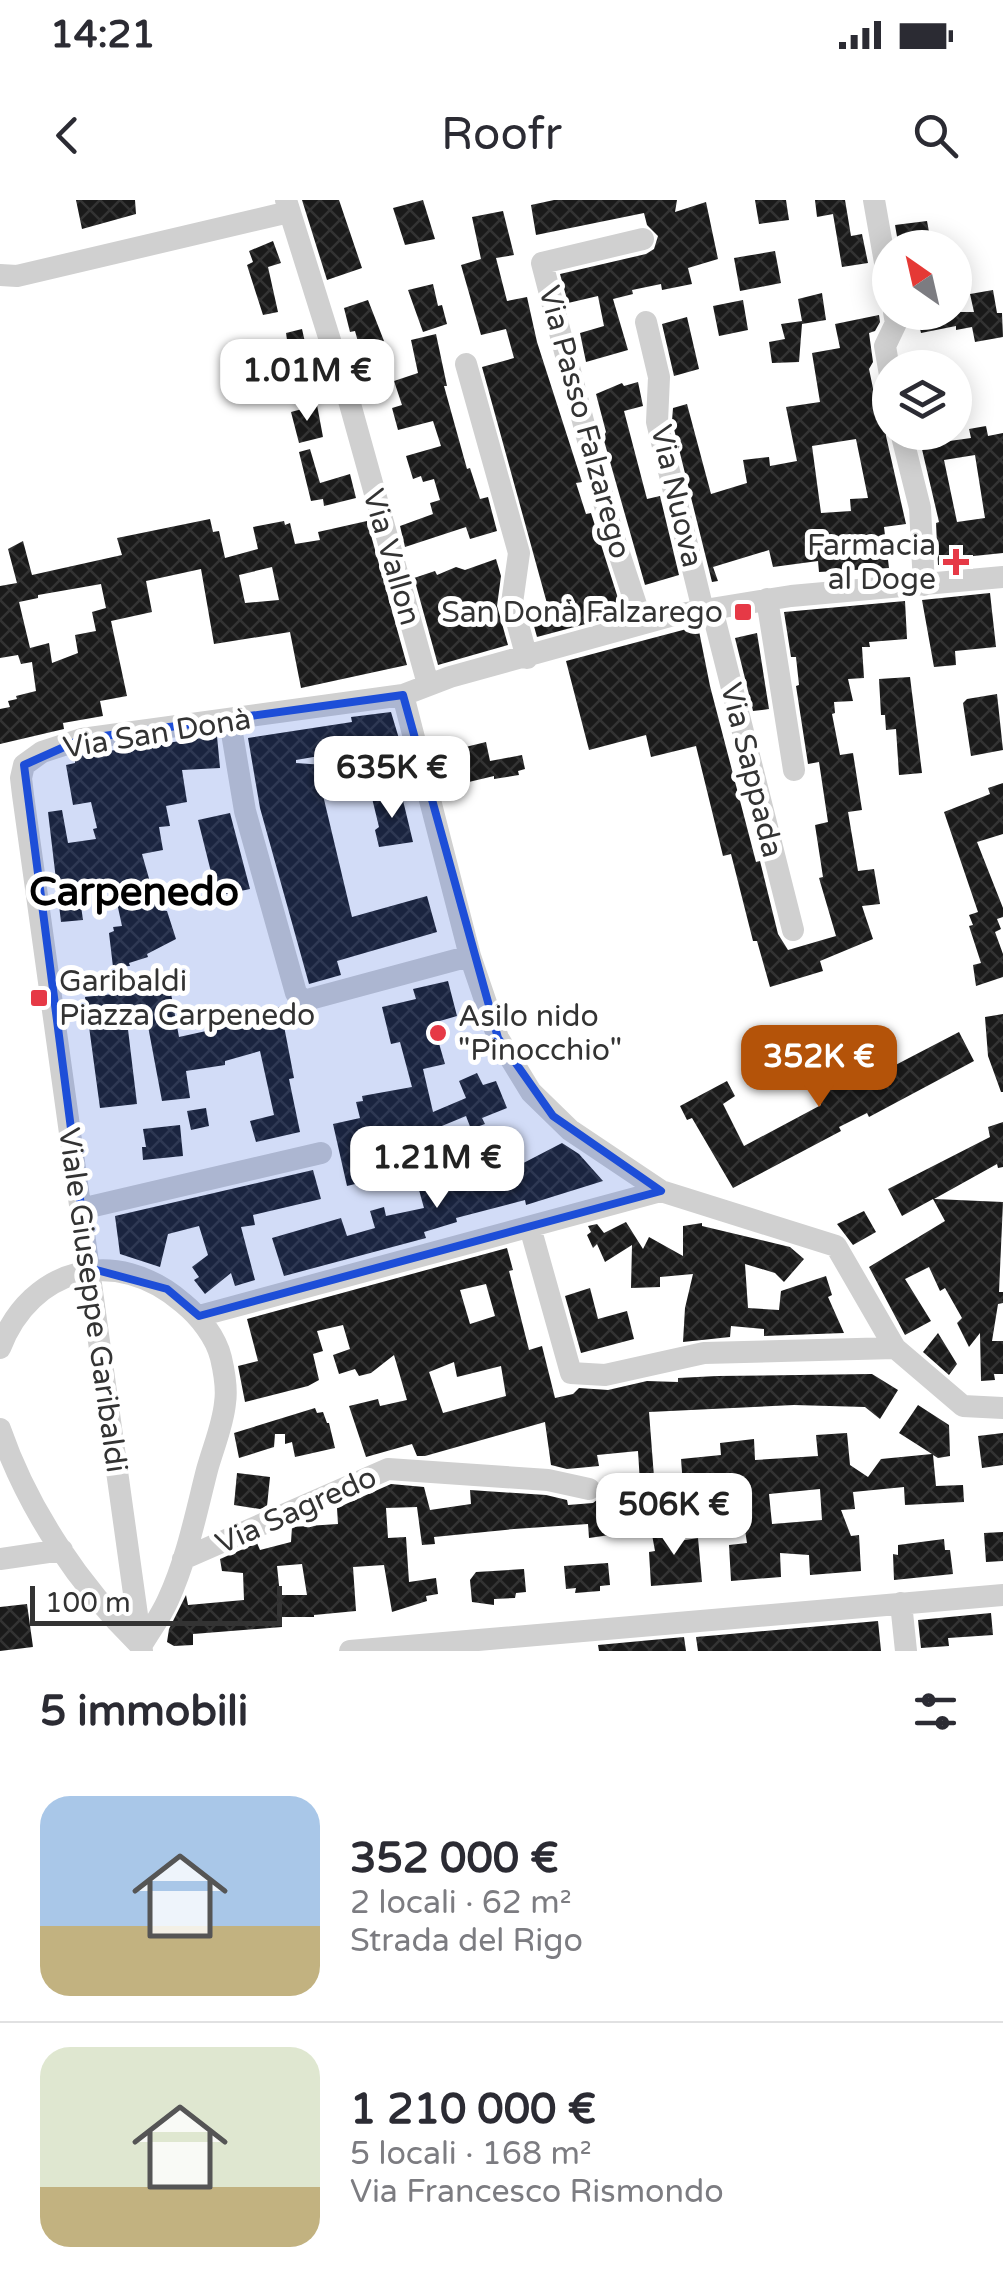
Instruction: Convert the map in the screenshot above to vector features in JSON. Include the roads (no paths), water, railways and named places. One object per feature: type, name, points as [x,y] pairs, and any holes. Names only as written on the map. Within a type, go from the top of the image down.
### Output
[{"type":"street","points":[[228,200],[234,224]]},
{"type":"street","points":[[874,200],[879,230]]},
{"type":"street","points":[[0,275],[17,276],[234,224],[287,206]]},
{"type":"street","name":"Via Vallon","points":[[287,206],[350,404],[428,684]]},
{"type":"street","name":"Via Passo Falzarego","points":[[642,623],[611,529],[542,263],[643,239]]},
{"type":"street","name":"Via Nuova","points":[[646,322],[659,377],[657,422],[708,610]]},
{"type":"street","points":[[466,364],[519,553],[512,603],[527,658]]},
{"type":"street","points":[[906,450],[920,508],[924,585]]},
{"type":"street","name":"Via San Donà","points":[[24,765],[42,752],[82,740],[404,695],[428,684],[642,623],[708,610],[766,600],[1003,576]]},
{"type":"street","points":[[766,600],[794,770]]},
{"type":"street","name":"Via Sappada","points":[[708,610],[793,930]]},
{"type":"street","points":[[404,695],[470,956],[498,1038],[511,1063],[553,1116],[660,1191],[836,1246],[895,1348],[962,1406],[1003,1408]]},
{"type":"street","points":[[230,722],[250,829],[296,993],[304,1002],[470,956]]},
{"type":"street","points":[[0,765],[24,765]]},
{"type":"street","name":"Viale Giuseppe Garibaldi","points":[[24,765],[21,778],[142,1649]]},
{"type":"street","points":[[81,1210],[321,1153]]},
{"type":"street","points":[[198,1316],[660,1191]]},
{"type":"street","points":[[530,1227],[571,1373],[605,1375],[704,1353],[895,1348]]},
{"type":"street","points":[[0,1348],[4,1325],[33,1296],[58,1280],[89,1268],[129,1273],[167,1289],[198,1316],[220,1356],[226,1402],[183,1560],[167,1602],[142,1649],[106,1612],[8,1473],[0,1429]]},
{"type":"street","name":"Via Sagredo","points":[[183,1560],[388,1469],[548,1480],[589,1489]]},
{"type":"street","points":[[0,1558],[62,1550]]},
{"type":"street","points":[[350,1651],[1003,1595]]},
{"type":"street","points":[[901,1604],[906,1651]]},
{"type":"place","name":"Farmacia al Doge","points":[[956,562]]},
{"type":"place","name":"San Donà Falzarego","points":[[743,612]]},
{"type":"place","name":"Garibaldi Piazza Carpenedo","points":[[39,998]]},
{"type":"place","name":"Asilo nido \"Pinocchio\"","points":[[438,1033]]},
{"type":"district","name":"Carpenedo","points":[[134,891]]}]
